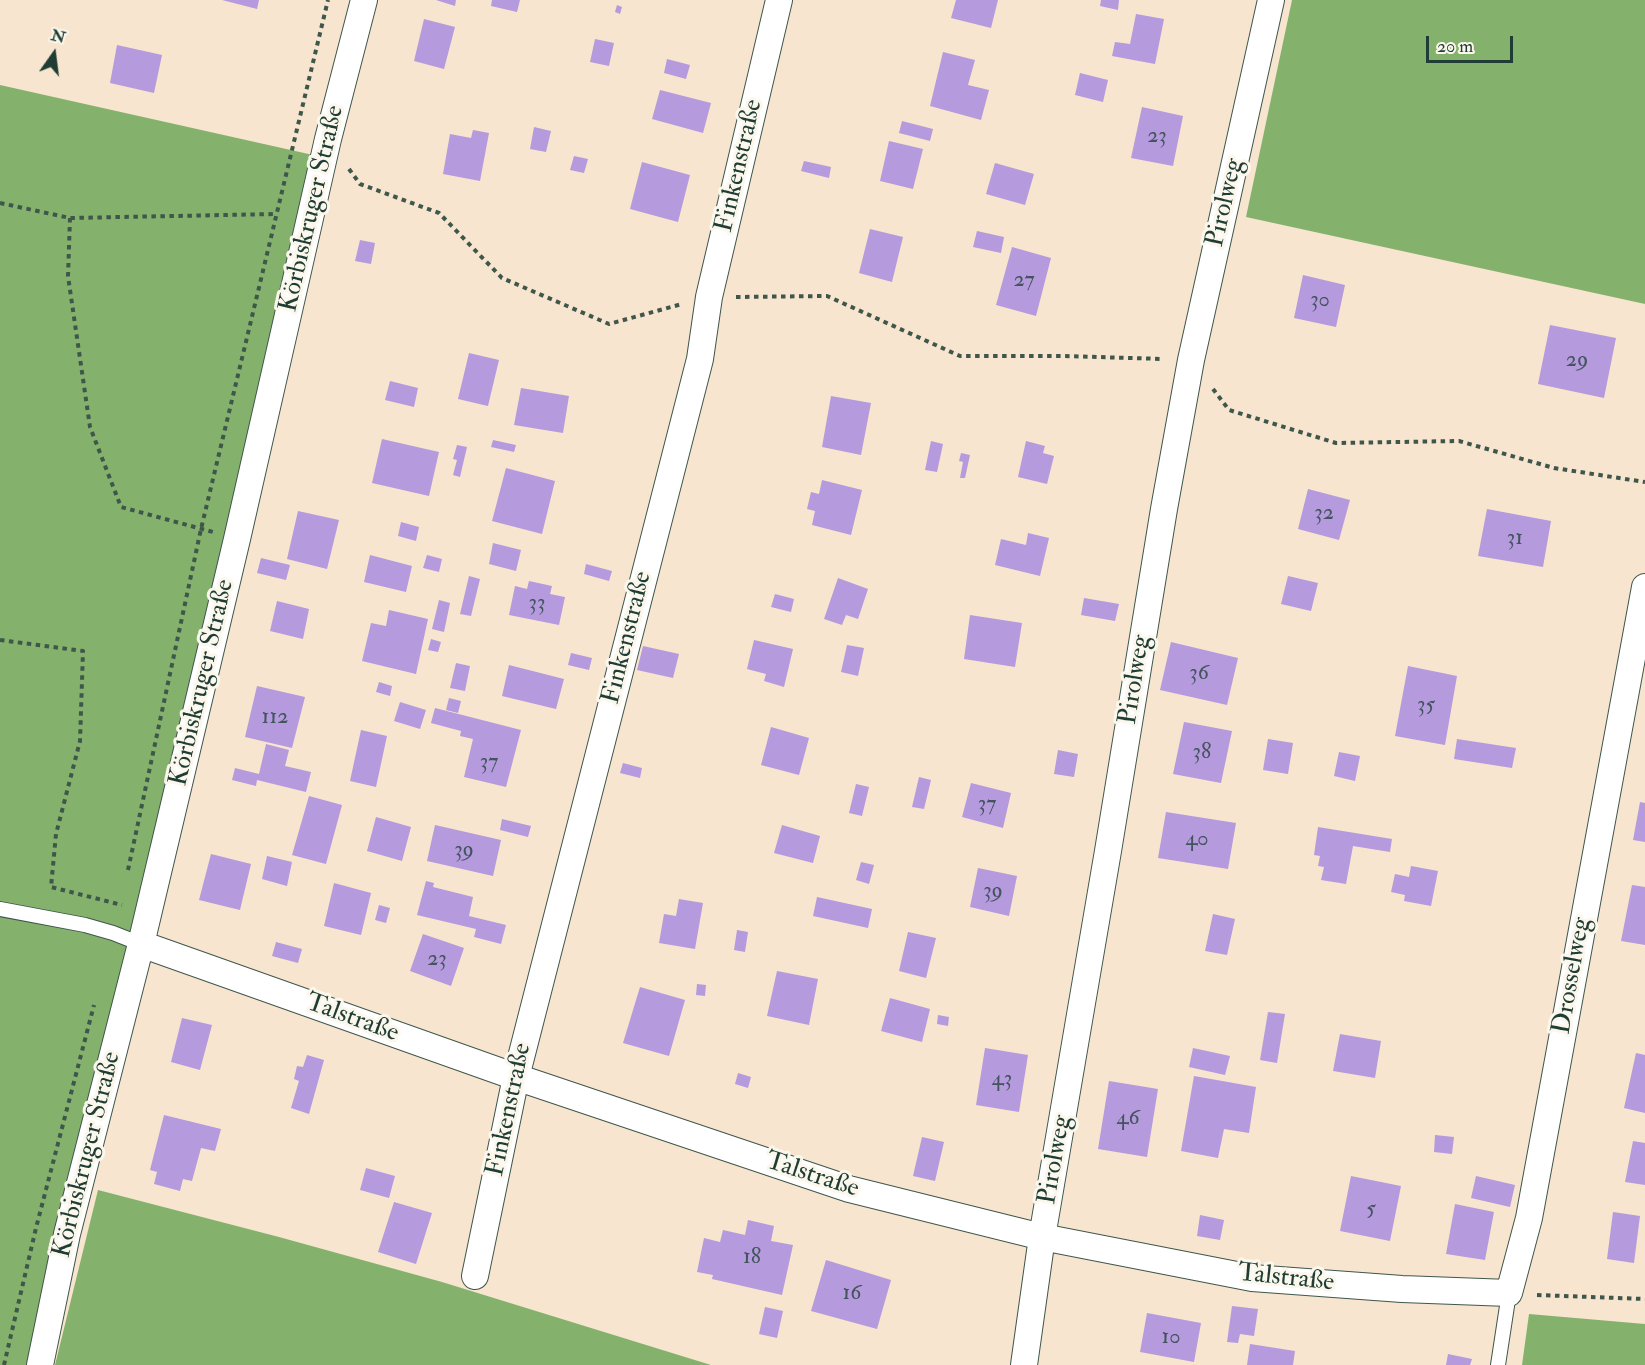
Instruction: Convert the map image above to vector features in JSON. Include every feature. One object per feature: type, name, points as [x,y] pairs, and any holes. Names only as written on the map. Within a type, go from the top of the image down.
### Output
[{"type":"street","name":"Körbiskruger Straße","points":[[40,1365],[69,1225],[149,912],[328,139],[364,0]]},
{"type":"street","name":"Finkenstraße","points":[[475,1276],[516,1077],[700,359],[709,297],[779,0]]},
{"type":"street","name":"Pirolweg","points":[[1024,1365],[1042,1237],[1164,509],[1191,360],[1271,0]]},
{"type":"street","name":"Drosselweg","points":[[1509,1293],[1529,1218],[1645,587]]},
{"type":"street","name":"Talstraße","points":[[141,944],[516,1077],[849,1189],[1042,1237],[1252,1278],[1402,1289],[1509,1293]]},
{"type":"lane","points":[[0,909],[85,925],[141,944]]},
{"type":"lane","name":"Drosselweg","points":[[1498,1365],[1509,1293]]},
{"type":"path","points":[[125,881],[201,529],[328,0]]},
{"type":"path","points":[[328,139],[360,184],[439,213],[502,278],[609,324],[709,297],[827,296],[960,356],[1065,356],[1191,360],[1229,410],[1336,444],[1459,441],[1554,468],[1645,482]]},
{"type":"path","points":[[0,203],[70,218],[311,214]]},
{"type":"path","points":[[70,218],[68,276],[90,427],[121,507],[237,539]]},
{"type":"path","points":[[0,640],[83,651],[80,741],[56,834],[51,887],[149,912]]},
{"type":"path","points":[[113,933],[120,904]]},
{"type":"path","points":[[4,1365],[36,1228],[95,1001]]},
{"type":"path","points":[[1509,1293],[1645,1299]]},
{"type":"green space","points":[[1292,0],[1645,0],[1645,304],[1246,217]]},
{"type":"green space","points":[[0,85],[331,159],[37,1365],[0,1365]]},
{"type":"green space","points":[[98,1190],[442,1282],[711,1365],[55,1365]]},
{"type":"green space","points":[[1529,1314],[1645,1324],[1645,1365],[1522,1365]]},
{"type":"building","points":[[222,0],[259,0],[257,9]]},
{"type":"building","points":[[436,0],[456,0],[455,6]]},
{"type":"building","points":[[492,0],[520,0],[517,12],[491,6]]},
{"type":"building","points":[[956,0],[998,0],[991,28],[951,18]]},
{"type":"building","points":[[1101,0],[1119,0],[1118,10],[1100,6]]},
{"type":"building","points":[[617,5],[622,7],[620,14],[615,12]]},
{"type":"building","points":[[1136,14],[1164,19],[1155,64],[1112,56],[1115,42],[1130,44]]},
{"type":"building","points":[[424,19],[455,27],[444,69],[414,61]]},
{"type":"building","points":[[595,39],[614,43],[609,66],[590,62]]},
{"type":"building","points":[[117,45],[162,55],[154,93],[110,83]]},
{"type":"building","points":[[943,52],[975,60],[968,85],[989,90],[981,120],[930,106]]},
{"type":"building","points":[[667,59],[690,65],[686,79],[664,73]]},
{"type":"building","points":[[1080,73],[1108,80],[1103,102],[1075,95]]},
{"type":"building","points":[[660,90],[711,103],[703,133],[652,119]]},
{"type":"building","points":[[1142,107],[1183,116],[1173,166],[1131,158]]},
{"type":"building","points":[[902,121],[933,129],[930,141],[899,133]]},
{"type":"building","points":[[534,127],[551,131],[546,152],[530,149]]},
{"type":"building","points":[[473,130],[489,133],[480,181],[443,174],[450,134],[471,138]]},
{"type":"building","points":[[889,141],[923,149],[913,189],[880,181]]},
{"type":"building","points":[[574,156],[588,159],[584,173],[570,170]]},
{"type":"building","points":[[804,161],[831,167],[829,178],[801,171]]},
{"type":"building","points":[[642,162],[690,175],[678,222],[630,209]]},
{"type":"building","points":[[995,163],[1034,174],[1025,205],[986,194]]},
{"type":"building","points":[[870,229],[903,237],[892,282],[859,273]]},
{"type":"building","points":[[977,231],[1004,237],[1001,253],[973,247]]},
{"type":"building","points":[[360,240],[375,243],[371,264],[355,261]]},
{"type":"building","points":[[1012,247],[1051,258],[1036,316],[996,305]]},
{"type":"building","points":[[1303,275],[1345,285],[1336,327],[1294,318]]},
{"type":"building","points":[[1550,325],[1616,338],[1604,398],[1538,384]]},
{"type":"building","points":[[469,353],[499,360],[488,406],[458,399]]},
{"type":"building","points":[[390,381],[418,388],[414,407],[385,400]]},
{"type":"building","points":[[521,388],[569,396],[563,433],[514,425]]},
{"type":"building","points":[[831,396],[871,403],[861,455],[822,447]]},
{"type":"building","points":[[382,439],[439,452],[429,496],[372,483]]},
{"type":"building","points":[[493,440],[516,445],[514,452],[491,447]]},
{"type":"building","points":[[931,441],[943,444],[937,472],[925,470]]},
{"type":"building","points":[[1026,441],[1045,446],[1043,453],[1054,456],[1047,484],[1018,477]]},
{"type":"building","points":[[457,445],[467,447],[460,477],[453,475],[457,460],[453,459]]},
{"type":"building","points":[[961,453],[970,455],[965,478],[960,478],[963,462],[959,461]]},
{"type":"building","points":[[506,468],[555,481],[542,534],[492,521]]},
{"type":"building","points":[[822,480],[862,490],[851,535],[812,525],[815,511],[807,509],[811,492],[819,494]]},
{"type":"building","points":[[1308,489],[1350,500],[1339,540],[1298,529]]},
{"type":"building","points":[[1487,509],[1551,521],[1543,567],[1478,556]]},
{"type":"building","points":[[298,511],[339,520],[327,569],[287,559]]},
{"type":"building","points":[[401,522],[419,527],[416,541],[398,536]]},
{"type":"building","points":[[1028,533],[1049,538],[1040,576],[995,565],[1001,539],[1026,545]]},
{"type":"building","points":[[493,543],[521,550],[516,571],[489,564]]},
{"type":"building","points":[[370,555],[412,566],[406,592],[364,582]]},
{"type":"building","points":[[427,555],[442,559],[439,572],[423,568]]},
{"type":"building","points":[[261,558],[290,565],[286,580],[257,573]]},
{"type":"building","points":[[586,564],[612,571],[609,581],[584,574]]},
{"type":"building","points":[[469,576],[480,579],[471,616],[460,614]]},
{"type":"building","points":[[1288,576],[1318,583],[1311,611],[1281,604]]},
{"type":"building","points":[[838,578],[868,589],[858,619],[846,615],[842,625],[824,619]]},
{"type":"building","points":[[529,581],[552,586],[550,594],[565,597],[559,625],[509,615],[515,586],[527,589]]},
{"type":"building","points":[[775,594],[794,599],[791,612],[771,607]]},
{"type":"building","points":[[1084,598],[1119,604],[1115,621],[1081,615]]},
{"type":"building","points":[[439,600],[450,603],[444,632],[432,629]]},
{"type":"building","points":[[277,601],[309,609],[303,639],[270,631]]},
{"type":"building","points":[[389,610],[428,619],[416,674],[362,661],[371,623],[386,626]]},
{"type":"building","points":[[970,615],[1022,623],[1015,667],[964,659]]},
{"type":"building","points":[[431,639],[441,642],[438,652],[428,650]]},
{"type":"building","points":[[754,640],[793,649],[784,687],[764,681],[766,674],[747,669]]},
{"type":"building","points":[[1171,642],[1238,658],[1227,705],[1160,690]]},
{"type":"building","points":[[847,645],[864,648],[858,676],[841,672]]},
{"type":"building","points":[[643,646],[679,654],[673,678],[637,670]]},
{"type":"building","points":[[571,653],[592,658],[589,670],[568,665]]},
{"type":"building","points":[[456,663],[470,666],[465,691],[450,688]]},
{"type":"building","points":[[509,665],[564,679],[556,709],[502,696]]},
{"type":"building","points":[[1408,666],[1457,676],[1445,745],[1395,736]]},
{"type":"building","points":[[379,682],[392,686],[390,696],[376,692]]},
{"type":"building","points":[[257,686],[305,697],[292,748],[245,737]]},
{"type":"building","points":[[449,698],[461,701],[458,713],[446,710]]},
{"type":"building","points":[[400,702],[426,710],[420,729],[394,721]]},
{"type":"building","points":[[435,708],[521,730],[506,787],[464,777],[473,739],[460,736],[461,731],[431,723]]},
{"type":"building","points":[[1184,722],[1232,731],[1221,783],[1173,774]]},
{"type":"building","points":[[771,727],[809,738],[799,775],[761,765]]},
{"type":"building","points":[[361,730],[387,736],[376,787],[350,781]]},
{"type":"building","points":[[1268,739],[1293,743],[1288,774],[1263,770]]},
{"type":"building","points":[[1457,739],[1516,748],[1512,768],[1454,759]]},
{"type":"building","points":[[266,744],[289,750],[285,766],[311,772],[306,792],[257,780],[256,786],[232,780],[235,768],[259,774]]},
{"type":"building","points":[[1058,750],[1078,754],[1074,777],[1054,774]]},
{"type":"building","points":[[1339,752],[1360,756],[1355,781],[1334,776]]},
{"type":"building","points":[[623,763],[642,768],[640,778],[620,773]]},
{"type":"building","points":[[919,777],[931,780],[924,809],[912,807]]},
{"type":"building","points":[[971,783],[1011,793],[1003,828],[962,817]]},
{"type":"building","points":[[856,784],[869,787],[862,816],[849,813]]},
{"type":"building","points":[[309,796],[342,805],[326,864],[292,855]]},
{"type":"building","points":[[1640,802],[1645,803],[1645,842],[1633,840]]},
{"type":"building","points":[[1166,812],[1236,823],[1228,869],[1158,858]]},
{"type":"building","points":[[376,817],[411,827],[402,861],[367,851]]},
{"type":"building","points":[[502,819],[531,826],[528,837],[500,830]]},
{"type":"building","points":[[435,825],[501,840],[493,876],[427,861]]},
{"type":"building","points":[[782,825],[820,836],[813,863],[774,853]]},
{"type":"building","points":[[1318,827],[1392,839],[1390,852],[1353,846],[1346,884],[1321,880],[1324,867],[1318,866],[1320,856],[1314,855]]},
{"type":"building","points":[[211,854],[251,864],[240,910],[199,900]]},
{"type":"building","points":[[267,856],[292,862],[287,886],[262,879]]},
{"type":"building","points":[[861,862],[874,865],[869,884],[856,880]]},
{"type":"building","points":[[1411,866],[1438,871],[1431,906],[1404,901],[1405,895],[1391,892],[1395,874],[1409,877]]},
{"type":"building","points":[[978,868],[1017,876],[1009,916],[970,907]]},
{"type":"building","points":[[426,881],[434,883],[433,887],[473,897],[469,916],[506,925],[501,944],[474,937],[476,929],[417,915]]},
{"type":"building","points":[[334,883],[371,893],[361,935],[324,926]]},
{"type":"building","points":[[1632,885],[1645,887],[1645,945],[1621,941]]},
{"type":"building","points":[[817,897],[872,909],[868,928],[813,916]]},
{"type":"building","points":[[679,899],[703,903],[695,949],[659,943],[664,914],[676,916]]},
{"type":"building","points":[[379,905],[390,908],[386,923],[375,920]]},
{"type":"building","points":[[1213,914],[1235,919],[1227,955],[1205,951]]},
{"type":"building","points":[[737,930],[748,932],[745,952],[734,950]]},
{"type":"building","points":[[908,932],[936,938],[926,978],[899,971]]},
{"type":"building","points":[[423,934],[464,948],[451,986],[410,971]]},
{"type":"building","points":[[276,942],[302,949],[298,963],[272,956]]},
{"type":"building","points":[[777,971],[818,979],[809,1025],[767,1016]]},
{"type":"building","points":[[697,984],[706,985],[705,996],[696,995]]},
{"type":"building","points":[[640,987],[685,1000],[669,1056],[623,1043]]},
{"type":"building","points":[[890,998],[930,1009],[922,1042],[881,1031]]},
{"type":"building","points":[[1268,1012],[1285,1014],[1277,1063],[1260,1060]]},
{"type":"building","points":[[938,1015],[949,1017],[948,1026],[937,1024]]},
{"type":"building","points":[[182,1018],[212,1025],[200,1070],[171,1062]]},
{"type":"building","points":[[1340,1034],[1381,1041],[1375,1078],[1333,1071]]},
{"type":"building","points":[[985,1048],[1028,1055],[1019,1112],[976,1105]]},
{"type":"building","points":[[1193,1048],[1230,1056],[1225,1075],[1189,1067]]},
{"type":"building","points":[[1636,1053],[1645,1055],[1645,1113],[1624,1108]]},
{"type":"building","points":[[307,1055],[324,1060],[309,1114],[291,1108],[299,1081],[294,1079],[297,1066],[303,1067]]},
{"type":"building","points":[[738,1073],[751,1077],[748,1088],[735,1084]]},
{"type":"building","points":[[1194,1076],[1256,1087],[1249,1133],[1224,1129],[1218,1158],[1181,1151]]},
{"type":"building","points":[[1109,1081],[1158,1089],[1147,1157],[1098,1149]]},
{"type":"building","points":[[164,1115],[221,1129],[215,1151],[201,1148],[192,1181],[183,1179],[180,1191],[154,1184],[157,1172],[150,1170]]},
{"type":"building","points":[[1435,1135],[1454,1137],[1452,1154],[1434,1152]]},
{"type":"building","points":[[922,1137],[944,1142],[935,1181],[913,1176]]},
{"type":"building","points":[[1633,1141],[1645,1143],[1645,1185],[1625,1182]]},
{"type":"building","points":[[366,1168],[395,1176],[389,1198],[360,1190]]},
{"type":"building","points":[[1351,1176],[1401,1186],[1390,1241],[1340,1231]]},
{"type":"building","points":[[1476,1176],[1515,1185],[1510,1207],[1471,1198]]},
{"type":"building","points":[[394,1202],[432,1213],[416,1264],[378,1252]]},
{"type":"building","points":[[1455,1204],[1494,1212],[1485,1260],[1446,1254]]},
{"type":"building","points":[[1613,1212],[1640,1216],[1634,1263],[1607,1259]]},
{"type":"building","points":[[1200,1215],[1224,1220],[1220,1240],[1197,1236]]},
{"type":"building","points":[[748,1220],[774,1226],[771,1241],[793,1245],[782,1295],[712,1279],[713,1275],[697,1272],[704,1238],[720,1242],[723,1230],[745,1235]]},
{"type":"building","points":[[826,1260],[891,1280],[877,1329],[811,1311]]},
{"type":"building","points":[[1232,1306],[1258,1309],[1254,1336],[1240,1334],[1238,1343],[1227,1342]]},
{"type":"building","points":[[765,1307],[783,1311],[777,1338],[759,1334]]},
{"type":"building","points":[[1147,1313],[1201,1323],[1194,1362],[1140,1352]]},
{"type":"building","points":[[1250,1344],[1295,1351],[1293,1365],[1247,1365]]},
{"type":"building","points":[[1448,1354],[1472,1359],[1470,1365],[1446,1365]]}]
